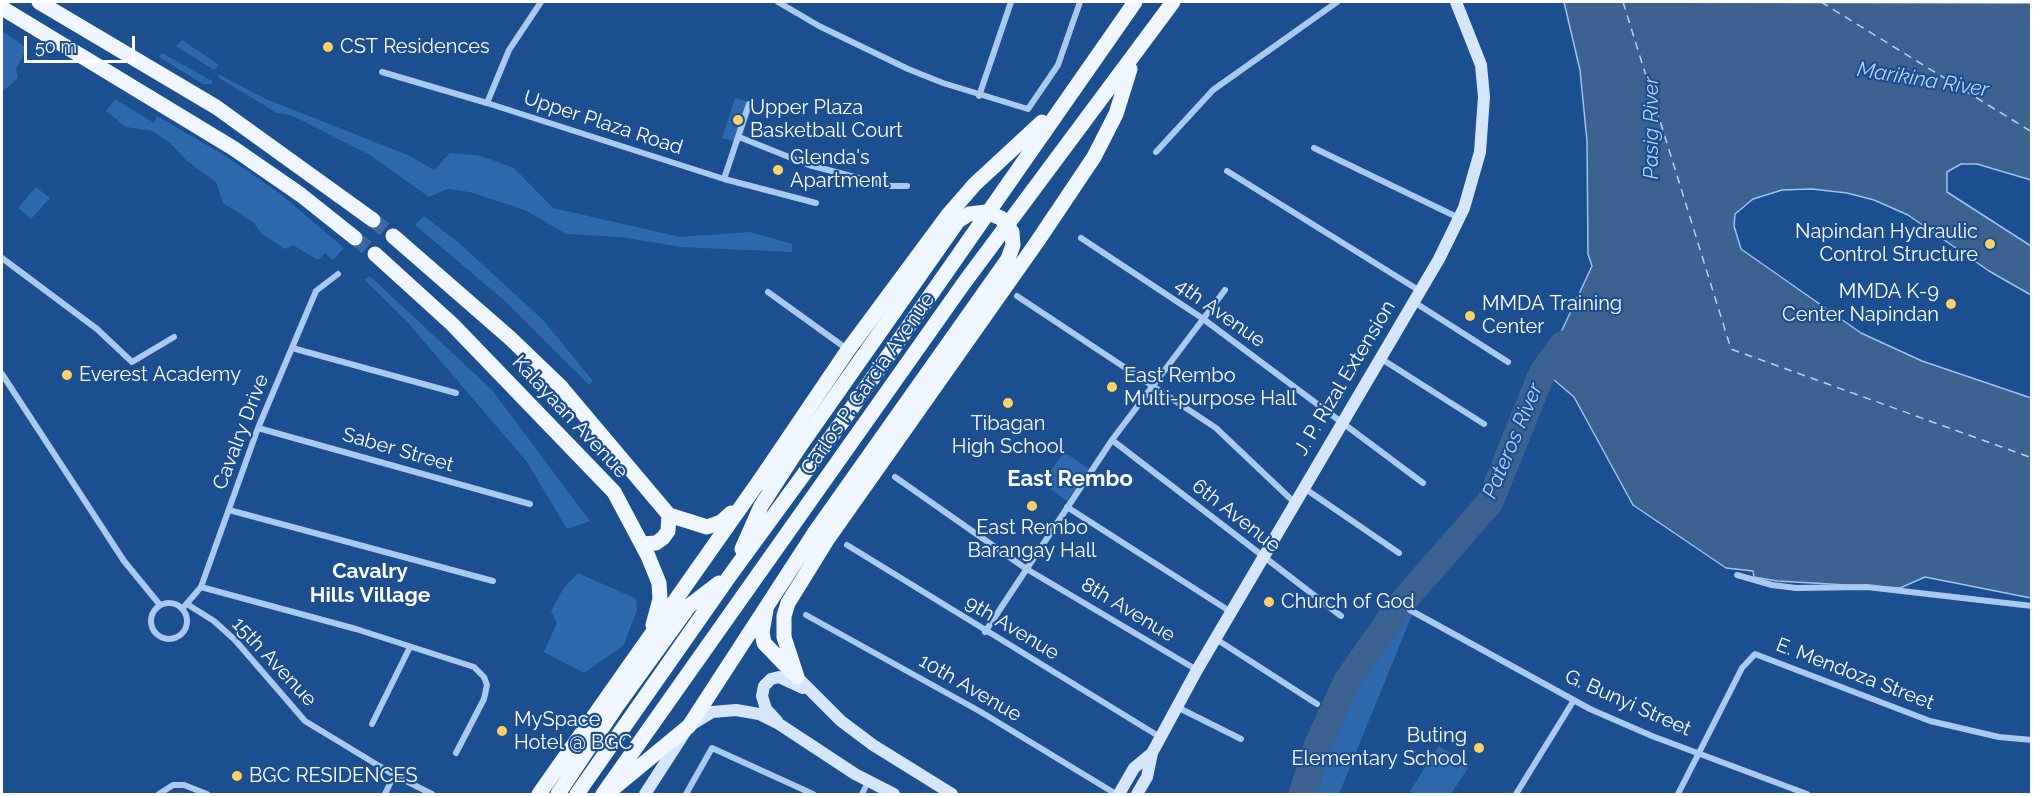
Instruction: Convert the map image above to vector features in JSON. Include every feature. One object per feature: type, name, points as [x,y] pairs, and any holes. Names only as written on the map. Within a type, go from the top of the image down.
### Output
[{"type":"main road","points":[[39,2],[216,107],[373,220]]},
{"type":"main road","name":"Carlos P. Garcia Avenue","points":[[577,795],[731,574],[842,422],[1135,2]]},
{"type":"main road","name":"Carlos P. Garcia Avenue","points":[[605,795],[964,283],[1173,2]]},
{"type":"main road","name":"J. P. Rizal Extension","points":[[1137,795],[1146,777],[1152,753],[1197,670],[1417,296],[1460,218],[1477,168],[1483,133],[1484,97],[1481,65],[1456,2]]},
{"type":"main road","points":[[2,8],[233,148],[302,195],[355,238]]},
{"type":"main road","points":[[797,677],[784,638],[784,616],[788,603],[827,540],[1038,242],[1094,157],[1116,114],[1134,57]]},
{"type":"main road","points":[[539,795],[848,350],[968,192],[1078,85]]},
{"type":"main road","points":[[558,795],[616,707],[689,606],[731,574],[761,506],[785,465],[958,221],[969,214],[986,213],[1001,218],[1012,231],[1013,245],[1008,260],[815,532],[645,795]]},
{"type":"main road","name":"Kalayaan Avenue","points":[[393,236],[502,330],[561,387],[669,515]]},
{"type":"main road","name":"Kalayaan Avenue","points":[[375,254],[452,324],[614,492],[642,544],[659,583],[660,599],[655,620],[644,646]]},
{"type":"main road","points":[[642,544],[656,543],[663,538],[668,531],[669,515],[707,527],[720,522],[785,465]]},
{"type":"main road","points":[[767,603],[762,632],[764,643],[808,691],[873,746],[952,795]]},
{"type":"main road","points":[[616,707],[644,646]]},
{"type":"main road","points":[[780,724],[766,709],[762,696],[764,686],[771,678],[778,676],[808,691]]},
{"type":"main road","points":[[605,795],[689,726],[712,712],[736,710],[759,714],[780,724],[868,782],[894,795]]},
{"type":"main road","name":"J. P. Rizal Extension","points":[[1118,795],[1134,768],[1152,753]]},
{"type":"street","points":[[487,102],[509,50],[541,2]]},
{"type":"street","points":[[778,2],[819,26],[908,69],[979,96],[1028,109],[1058,65],[1080,2]]},
{"type":"street","points":[[979,96],[1011,2]]},
{"type":"street","points":[[1156,152],[1213,90],[1337,2]]},
{"type":"street","name":"Upper Plaza Road","points":[[382,72],[487,102],[724,179],[816,203]]},
{"type":"street","points":[[724,179],[749,105]]},
{"type":"street","points":[[739,137],[809,165],[889,186],[907,186]]},
{"type":"street","points":[[1314,148],[1460,218]]},
{"type":"street","points":[[1227,171],[1417,296],[1508,362]]},
{"type":"street","name":"4th Avenue","points":[[1081,238],[1202,318],[1423,483]]},
{"type":"street","points":[[2,258],[97,329],[132,362],[174,337]]},
{"type":"street","name":"Cavalry Drive","points":[[185,606],[201,587],[258,428],[316,291],[338,273]]},
{"type":"street","points":[[985,632],[1025,568],[1112,440],[1154,387],[1202,318],[1226,290]]},
{"type":"street","points":[[768,292],[848,350]]},
{"type":"street","points":[[1017,296],[1216,428],[1295,504]]},
{"type":"street","points":[[292,348],[456,393]]},
{"type":"street","points":[[1379,358],[1484,424]]},
{"type":"street","points":[[2,374],[124,561],[160,605]]},
{"type":"street","name":"Saber Street","points":[[258,428],[530,504]]},
{"type":"street","name":"6th Avenue","points":[[1112,440],[1341,616]]},
{"type":"street","name":"8th Avenue","points":[[895,477],[1025,568],[1197,670]]},
{"type":"street","points":[[1304,488],[1399,553]]},
{"type":"street","points":[[1067,507],[1232,613]]},
{"type":"street","points":[[229,510],[493,581]]},
{"type":"street","name":"9th Avenue","points":[[847,545],[985,632],[1161,737]]},
{"type":"street","points":[[1737,575],[1772,585],[1796,588],[1867,587],[2031,606]]},
{"type":"street","points":[[201,587],[356,629],[474,667],[484,676],[487,685],[484,699],[456,753]]},
{"type":"street","points":[[172,603],[185,606],[186,626],[179,636],[167,639],[161,637],[153,628],[152,615],[160,605],[172,603]]},
{"type":"street","name":"15th Avenue","points":[[185,606],[214,621],[235,640],[305,721],[394,775],[432,795]]},
{"type":"street","name":"G. Bunyi Street","points":[[1410,610],[1574,700],[1652,736],[1698,751],[1807,795]]},
{"type":"street","name":"10th Avenue","points":[[806,615],[981,712],[1118,795]]},
{"type":"street","points":[[1216,639],[1317,704]]},
{"type":"street","points":[[372,724],[410,647]]},
{"type":"street","name":"E. Mendoza Street","points":[[1678,795],[1698,751],[1742,668],[1755,654],[1930,721],[1999,737],[2031,740]]},
{"type":"street","points":[[1516,795],[1574,700]]},
{"type":"street","points":[[1177,707],[1241,739]]},
{"type":"street","points":[[687,795],[712,748],[813,795]]},
{"type":"street","points":[[385,795],[394,775]]},
{"type":"street","points":[[862,795],[868,782]]},
{"type":"street","points":[[159,795],[167,786],[184,785],[207,795]]},
{"type":"shaded area","points":[[2,31],[27,48],[16,69],[18,78],[2,92]]},
{"type":"shaded area","points":[[182,40],[219,65],[214,70],[176,46]]},
{"type":"shaded area","points":[[162,53],[212,81],[212,84],[203,84],[159,57]]},
{"type":"shaded area","points":[[218,74],[266,99],[410,156],[434,170],[450,153],[481,156],[514,168],[553,208],[680,237],[750,232],[792,244],[792,252],[680,247],[620,237],[566,234],[525,210],[470,192],[447,189],[429,197],[370,155],[291,115],[277,113],[219,78]]},
{"type":"shaded area","name":"Upper Plaza Basketball Court","points":[[735,98],[753,103],[740,143],[722,138]]},
{"type":"shaded area","points":[[115,99],[154,123],[157,116],[224,155],[278,192],[344,248],[333,260],[325,253],[318,260],[293,245],[285,249],[262,234],[253,222],[223,203],[216,182],[186,160],[171,144],[153,131],[126,127],[106,111]]},
{"type":"shaded area","points":[[36,187],[50,198],[31,219],[18,208]]},
{"type":"shaded area","points":[[424,216],[458,242],[543,320],[593,381],[589,385],[505,301],[415,225]]},
{"type":"shaded area","points":[[370,276],[492,390],[590,521],[567,529],[527,462],[409,324],[365,280]]},
{"type":"shaded area","points":[[1064,452],[1089,469],[1067,501],[1042,483]]},
{"type":"shaded area","points":[[578,573],[636,599],[637,611],[623,646],[584,673],[544,652],[557,623],[551,611],[563,589]]},
{"type":"shaded area","points":[[1406,612],[1412,615],[1339,794],[1316,794],[1331,748],[1357,690]]},
{"type":"shaded area","points":[[1439,746],[1470,765],[1451,794],[1415,794],[1410,791]]},
{"type":"water","points":[[1564,2],[2031,3],[2031,180],[1977,164],[1961,164],[1947,172],[1947,192],[2031,246],[2031,295],[1989,271],[1908,215],[1874,200],[1847,193],[1812,189],[1782,190],[1753,199],[1735,214],[1734,226],[1741,249],[1861,333],[1922,361],[2031,398],[2031,598],[1925,577],[1900,588],[1777,581],[1754,577],[1753,571],[1726,568],[1633,505],[1574,397],[1546,373],[1542,373],[1592,266],[1588,254],[1587,141],[1580,70]]},
{"type":"waterway","name":"Pateros River","points":[[1302,794],[1317,746],[1347,681],[1399,606],[1490,502],[1542,373],[1563,344]]},
{"type":"ferry route","points":[[1623,2],[1731,349],[2032,458]]},
{"type":"ferry route","points":[[1821,2],[2032,132]]},
{"type":"tunnel","points":[[373,220],[393,236]]},
{"type":"tunnel","points":[[355,238],[375,254]]},
{"type":"place","name":"CST Residences","points":[[328,47]]},
{"type":"place","name":"Upper Plaza Basketball Court","points":[[738,120]]},
{"type":"place","name":"Glenda's Apartment","points":[[778,170]]},
{"type":"place","name":"Napindan Hydraulic Control Structure","points":[[1990,244]]},
{"type":"place","name":"MMDA K-9 Center Napindan","points":[[1951,304]]},
{"type":"place","name":"MMDA Training Center","points":[[1470,316]]},
{"type":"place","name":"Everest Academy","points":[[67,375]]},
{"type":"place","name":"East Rembo Multi-purpose Hall","points":[[1112,387]]},
{"type":"place","name":"Tibagan High School","points":[[1008,403]]},
{"type":"place","name":"East Rembo Barangay Hall","points":[[1032,506]]},
{"type":"place","name":"Church of God","points":[[1269,602]]},
{"type":"place","name":"MySpace Hotel @ BGC","points":[[502,731]]},
{"type":"place","name":"Buting Elementary School","points":[[1479,748]]},
{"type":"place","name":"BGC RESIDENCES","points":[[237,776]]},
{"type":"district","name":"East Rembo","points":[[1070,479]]},
{"type":"district","name":"Cavalry Hills Village","points":[[370,584]]},
{"type":"water label","name":"Marikina River","points":[[1923,80]]},
{"type":"water label","name":"Pasig River","points":[[1652,128]]}]
